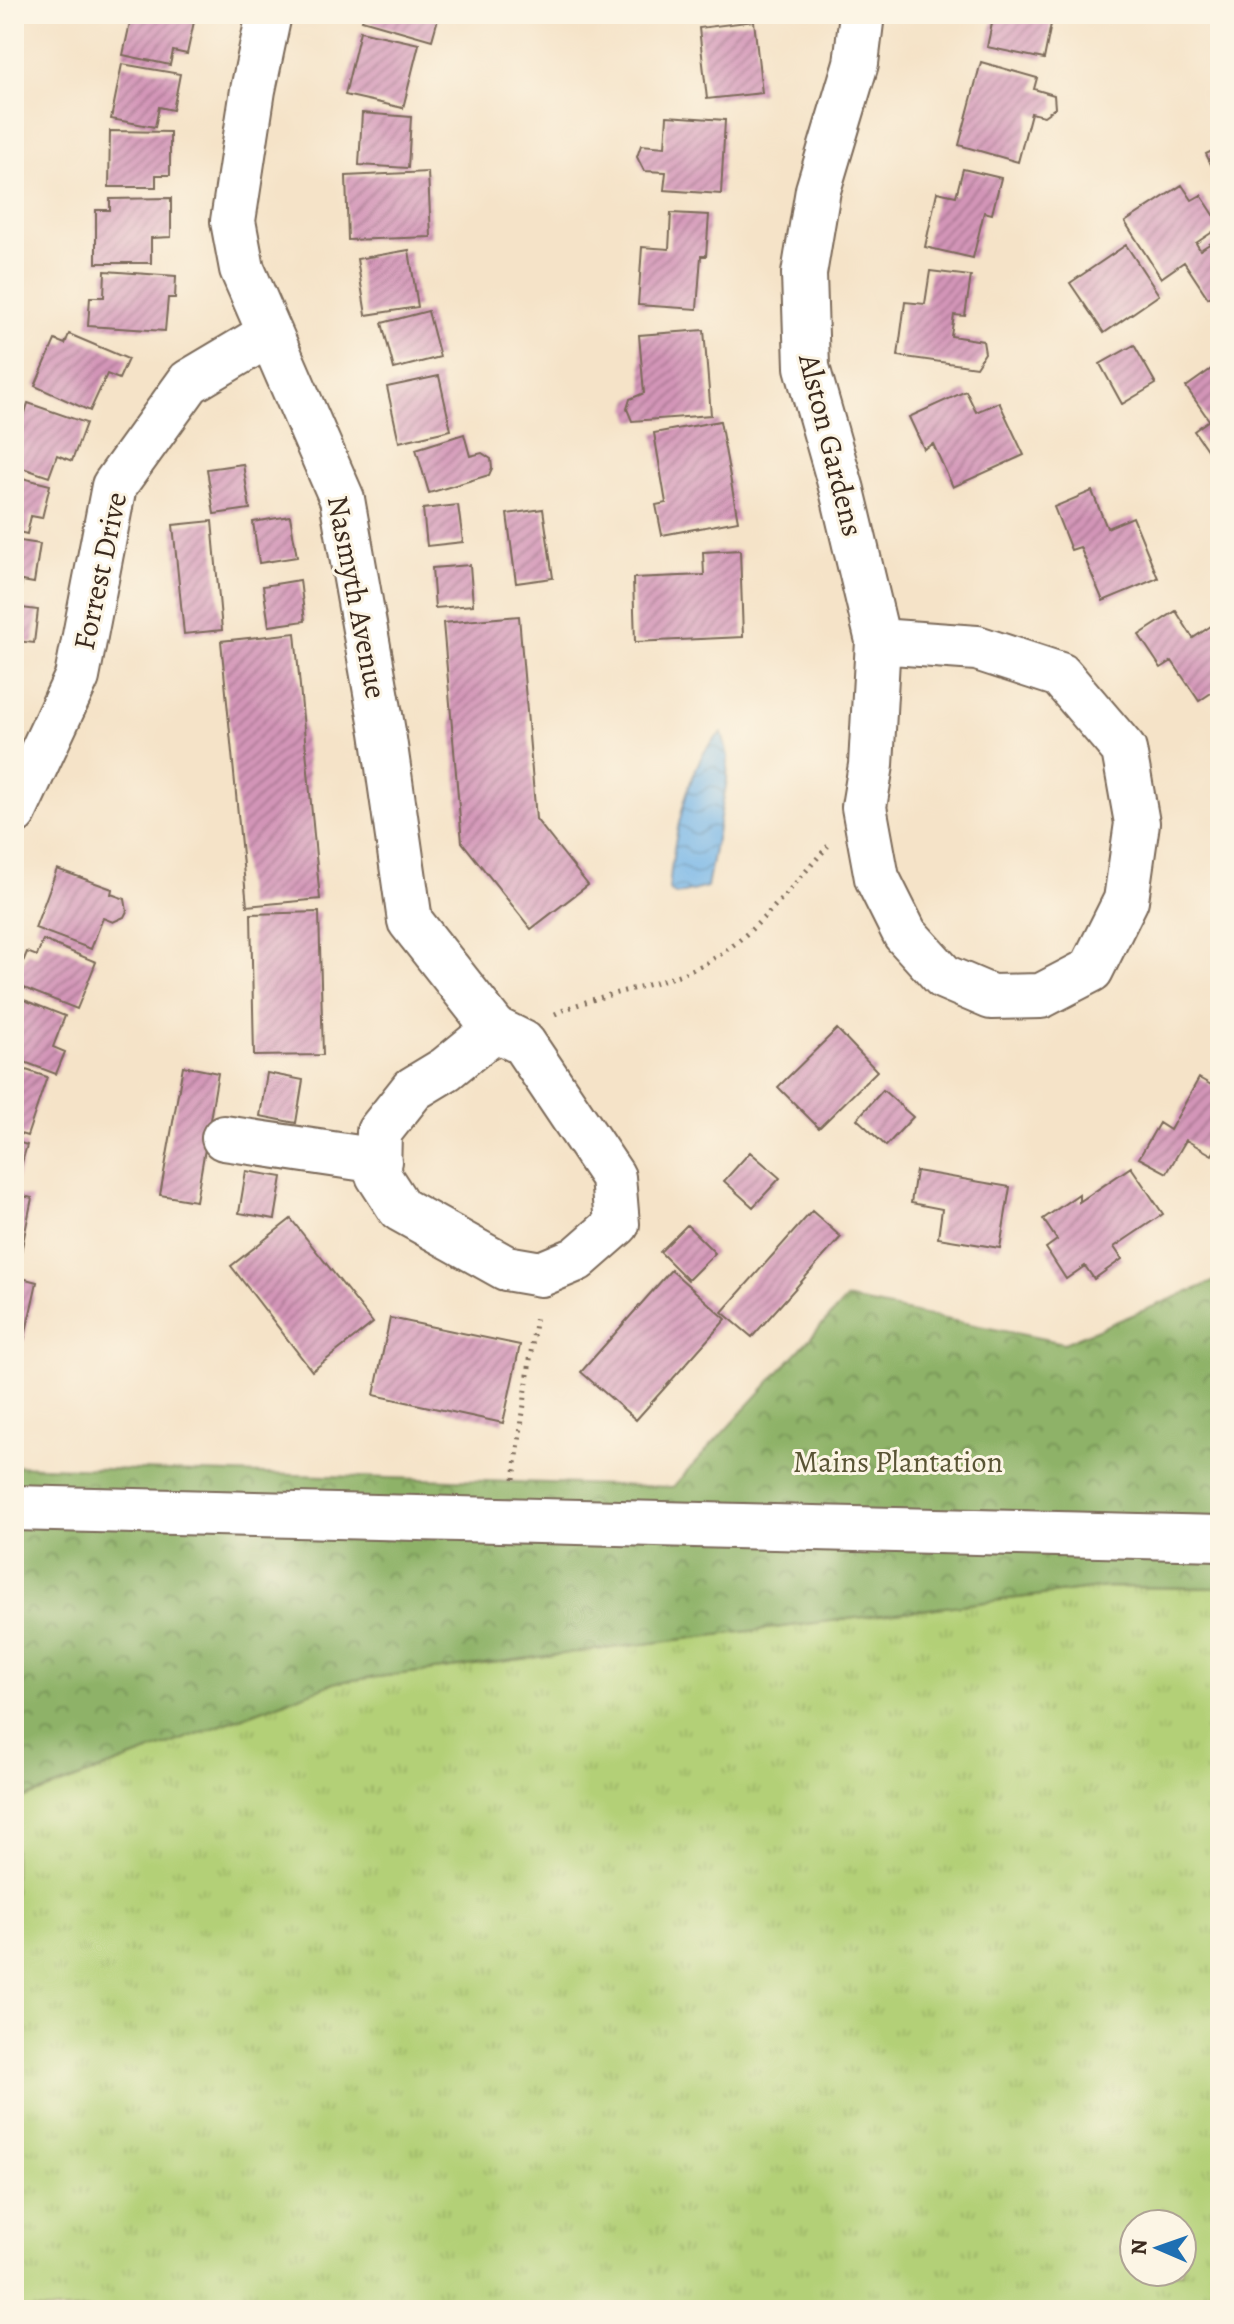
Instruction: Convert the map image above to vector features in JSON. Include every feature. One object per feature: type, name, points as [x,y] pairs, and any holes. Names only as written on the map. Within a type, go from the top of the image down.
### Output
[{"type":"street","name":"Nasmyth Avenue","points":[[269,14],[253,90],[233,221],[242,269],[268,335],[342,499],[383,732],[410,921],[509,1036],[613,1177],[617,1224],[577,1259],[541,1274]]},
{"type":"street","name":"Alston Gardens","points":[[862,14],[856,63],[818,190],[804,274],[807,367],[842,490],[878,641],[871,765],[864,807],[877,878],[905,934],[944,977],[991,997],[1041,996],[1091,970],[1126,900],[1137,823],[1124,750],[1060,675],[977,648],[878,641]]},
{"type":"street","name":"Forrest Drive","points":[[14,812],[77,677],[114,486],[189,382],[268,335]]},
{"type":"street","points":[[509,1036],[413,1089],[379,1132],[378,1175],[400,1209],[506,1268],[541,1274]]},
{"type":"street","points":[[224,1138],[379,1161]]},
{"type":"street","points":[[14,1508],[1220,1538]]},
{"type":"path","points":[[509,1036],[574,1005],[604,998],[708,962],[757,925],[864,807]]},
{"type":"path","points":[[508,1522],[541,1274]]},
{"type":"green space","name":"Mains Plantation","points":[[1220,1279],[1220,1588],[1107,1587],[337,1682],[14,1802],[14,1466],[673,1487],[846,1299],[1064,1343]]},
{"type":"green space","points":[[1107,1587],[1220,1588],[1220,2310],[14,2310],[14,1802],[337,1682]]},
{"type":"water","points":[[722,733],[728,756],[727,780],[707,887],[676,895],[669,890],[684,805],[699,761]]},
{"type":"building","points":[[132,14],[195,17],[187,54],[173,51],[170,65],[123,55]]},
{"type":"building","points":[[364,14],[439,15],[432,40],[362,20]]},
{"type":"building","points":[[994,14],[1053,14],[1044,59],[987,47]]},
{"type":"building","points":[[754,21],[762,93],[707,99],[699,28]]},
{"type":"building","points":[[360,31],[419,44],[403,108],[345,95]]},
{"type":"building","points":[[981,62],[1037,78],[1034,89],[1054,95],[1055,108],[1044,116],[1031,113],[1018,162],[959,145]]},
{"type":"building","points":[[122,64],[180,74],[173,110],[159,107],[155,127],[111,119]]},
{"type":"building","points":[[362,113],[411,117],[408,168],[359,165]]},
{"type":"building","points":[[667,116],[725,120],[721,194],[664,190],[666,172],[644,171],[637,157],[641,145],[665,147]]},
{"type":"building","points":[[110,131],[170,132],[170,175],[156,175],[156,187],[109,187]]},
{"type":"building","points":[[1220,147],[1220,183],[1206,154]]},
{"type":"building","points":[[963,169],[1001,178],[992,214],[984,212],[973,258],[925,247],[937,192],[956,196]]},
{"type":"building","points":[[428,172],[431,237],[348,240],[346,176]]},
{"type":"building","points":[[1182,185],[1192,200],[1201,195],[1220,224],[1196,243],[1200,250],[1220,240],[1220,290],[1208,298],[1184,262],[1161,278],[1125,222]]},
{"type":"building","points":[[171,198],[171,237],[151,238],[151,263],[96,263],[96,210],[110,210],[110,199]]},
{"type":"building","points":[[671,213],[709,215],[706,256],[701,256],[697,309],[638,305],[642,247],[669,249]]},
{"type":"building","points":[[1126,245],[1159,295],[1104,333],[1070,283]]},
{"type":"building","points":[[409,250],[418,307],[366,315],[357,259]]},
{"type":"building","points":[[105,271],[176,276],[175,298],[168,298],[165,331],[88,326],[90,297],[104,297]]},
{"type":"building","points":[[930,271],[971,276],[965,316],[954,315],[951,336],[983,341],[985,353],[976,367],[898,356],[905,302],[925,304]]},
{"type":"building","points":[[428,311],[440,357],[394,369],[382,323]]},
{"type":"building","points":[[704,330],[711,415],[632,421],[627,409],[630,399],[644,393],[639,335]]},
{"type":"building","points":[[69,334],[128,359],[119,379],[107,374],[90,411],[35,386],[55,340],[65,344]]},
{"type":"building","points":[[1134,345],[1156,384],[1122,404],[1100,364]]},
{"type":"building","points":[[1217,365],[1220,370],[1220,468],[1194,431],[1209,420],[1186,387]]},
{"type":"building","points":[[439,376],[451,430],[399,442],[387,387]]},
{"type":"building","points":[[966,391],[976,412],[999,402],[1024,455],[953,487],[933,444],[924,449],[909,417]]},
{"type":"building","points":[[28,403],[86,423],[72,461],[57,455],[49,477],[14,465],[14,409],[25,413]]},
{"type":"building","points":[[720,421],[738,521],[662,535],[656,505],[666,503],[654,433]]},
{"type":"building","points":[[464,434],[470,456],[482,453],[491,459],[489,475],[429,493],[416,449]]},
{"type":"building","points":[[243,464],[250,509],[214,514],[207,469]]},
{"type":"building","points":[[14,476],[50,485],[42,518],[31,516],[27,534],[14,531]]},
{"type":"building","points":[[1092,491],[1107,528],[1133,517],[1158,578],[1103,601],[1080,547],[1071,550],[1054,507]]},
{"type":"building","points":[[458,505],[463,542],[427,546],[423,509]]},
{"type":"building","points":[[543,509],[553,578],[516,583],[507,514]]},
{"type":"building","points":[[290,516],[297,557],[259,563],[253,522]]},
{"type":"building","points":[[212,521],[222,630],[184,634],[173,525]]},
{"type":"building","points":[[14,540],[40,544],[34,583],[22,581],[20,594],[14,593]]},
{"type":"building","points":[[740,550],[743,637],[635,642],[633,578],[704,575],[703,552]]},
{"type":"building","points":[[470,565],[473,605],[435,608],[432,568]]},
{"type":"building","points":[[300,580],[305,621],[269,626],[263,586]]},
{"type":"building","points":[[14,607],[38,610],[34,643],[17,641],[16,656],[14,655]]},
{"type":"building","points":[[1176,611],[1193,638],[1220,620],[1220,687],[1199,701],[1172,661],[1161,668],[1139,635]]},
{"type":"building","points":[[519,616],[536,819],[588,885],[531,929],[462,842],[443,623]]},
{"type":"building","points":[[295,633],[320,899],[247,906],[221,641]]},
{"type":"building","points":[[57,869],[112,889],[111,894],[125,899],[127,911],[124,917],[113,922],[103,918],[91,949],[35,928]]},
{"type":"building","points":[[319,912],[323,1055],[254,1056],[251,914]]},
{"type":"building","points":[[43,940],[96,962],[77,1009],[14,984],[27,952],[37,956]]},
{"type":"building","points":[[14,996],[65,1016],[53,1047],[65,1052],[56,1074],[14,1058]]},
{"type":"building","points":[[837,1029],[877,1071],[819,1128],[778,1087]]},
{"type":"building","points":[[14,1066],[47,1077],[27,1136],[14,1132]]},
{"type":"building","points":[[183,1066],[218,1073],[196,1201],[160,1195]]},
{"type":"building","points":[[267,1073],[303,1080],[296,1123],[260,1116]]},
{"type":"building","points":[[1199,1078],[1220,1090],[1220,1146],[1212,1155],[1186,1140],[1167,1173],[1139,1158],[1159,1123],[1170,1130]]},
{"type":"building","points":[[883,1090],[913,1117],[886,1146],[857,1119]]},
{"type":"building","points":[[14,1141],[27,1145],[15,1187],[14,1187]]},
{"type":"building","points":[[750,1152],[780,1178],[753,1207],[724,1181]]},
{"type":"building","points":[[1131,1167],[1163,1214],[1114,1247],[1122,1259],[1094,1279],[1085,1266],[1066,1279],[1046,1248],[1057,1240],[1043,1219],[1079,1194],[1079,1202]]},
{"type":"building","points":[[246,1171],[282,1177],[275,1219],[239,1213]]},
{"type":"building","points":[[916,1171],[1010,1187],[1000,1248],[938,1238],[942,1209],[911,1203]]},
{"type":"building","points":[[14,1194],[32,1198],[18,1267],[14,1266]]},
{"type":"building","points":[[812,1211],[841,1237],[752,1337],[722,1312]]},
{"type":"building","points":[[291,1219],[373,1323],[312,1371],[231,1266]]},
{"type":"building","points":[[687,1225],[715,1253],[688,1280],[660,1252]]},
{"type":"building","points":[[671,1270],[726,1319],[636,1420],[581,1372]]},
{"type":"building","points":[[14,1276],[37,1282],[24,1341],[14,1339]]},
{"type":"building","points":[[390,1318],[520,1345],[503,1423],[374,1395]]}]
